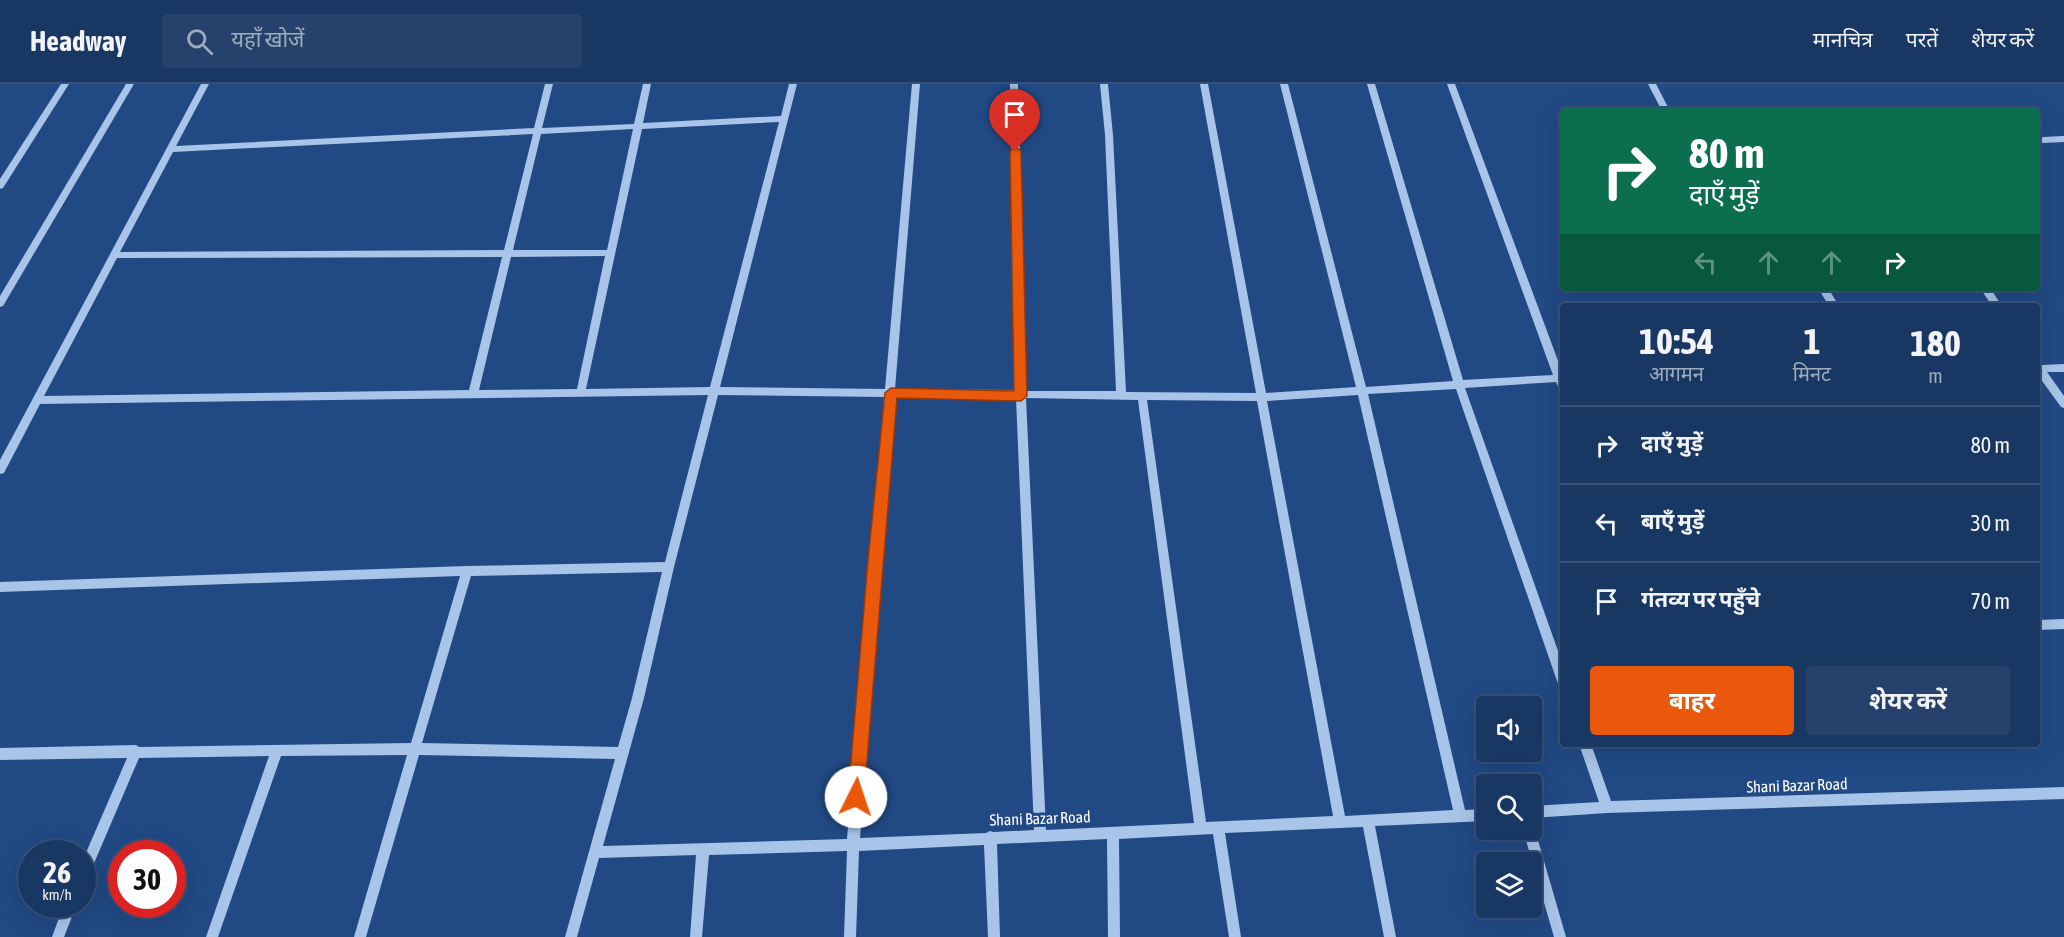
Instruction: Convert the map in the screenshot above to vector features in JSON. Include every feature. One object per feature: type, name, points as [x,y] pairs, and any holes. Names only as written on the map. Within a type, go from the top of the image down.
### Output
[{"type":"street","points":[[0,186],[65,84]]},
{"type":"street","points":[[0,304],[130,84]]},
{"type":"street","points":[[0,470],[205,84]]},
{"type":"street","points":[[473,393],[549,84]]},
{"type":"street","points":[[581,391],[647,84]]},
{"type":"street","points":[[571,937],[638,698],[669,567],[793,84]]},
{"type":"street","points":[[850,937],[853,845],[875,560],[916,84]]},
{"type":"street","points":[[1014,84],[1021,396],[1040,835]]},
{"type":"street","points":[[1104,84],[1109,135],[1121,396]]},
{"type":"street","points":[[1204,84],[1340,823]]},
{"type":"street","points":[[1284,84],[1362,391],[1461,817]]},
{"type":"street","points":[[1371,84],[1459,384],[1558,650]]},
{"type":"street","points":[[1451,84],[1560,377]]},
{"type":"street","points":[[1652,84],[1664,108]]},
{"type":"street","points":[[171,149],[784,119]]},
{"type":"street","points":[[2043,140],[2064,139]]},
{"type":"street","points":[[114,255],[611,253]]},
{"type":"street","points":[[2040,368],[2064,368]]},
{"type":"street","points":[[2040,371],[2064,404]]},
{"type":"street","points":[[37,400],[581,391],[1262,397],[1459,384],[1560,382]]},
{"type":"street","points":[[1142,396],[1201,828]]},
{"type":"street","points":[[0,587],[467,571],[669,567]]},
{"type":"street","points":[[360,937],[413,749],[467,571]]},
{"type":"street","points":[[2040,625],[2064,624]]},
{"type":"street","points":[[1586,747],[1606,807]]},
{"type":"street","points":[[0,755],[136,751],[413,749],[622,753]]},
{"type":"street","points":[[212,937],[277,750]]},
{"type":"street","points":[[96,845],[136,751]]},
{"type":"street","name":"Shani Bazar Road","points":[[1542,811],[1606,807],[2064,793]]},
{"type":"street","name":"Shani Bazar Road","points":[[594,852],[853,845],[1476,816]]},
{"type":"street","points":[[1368,821],[1390,937]]},
{"type":"street","points":[[1218,827],[1235,937]]},
{"type":"street","points":[[1113,832],[1114,937]]},
{"type":"street","points":[[990,837],[993,937]]},
{"type":"street","points":[[1533,840],[1560,937]]},
{"type":"street","points":[[696,937],[703,848]]},
{"type":"street","points":[[58,937],[65,918]]},
{"type":"route","points":[[856,797],[891,393],[1021,396],[1015,151]]}]
